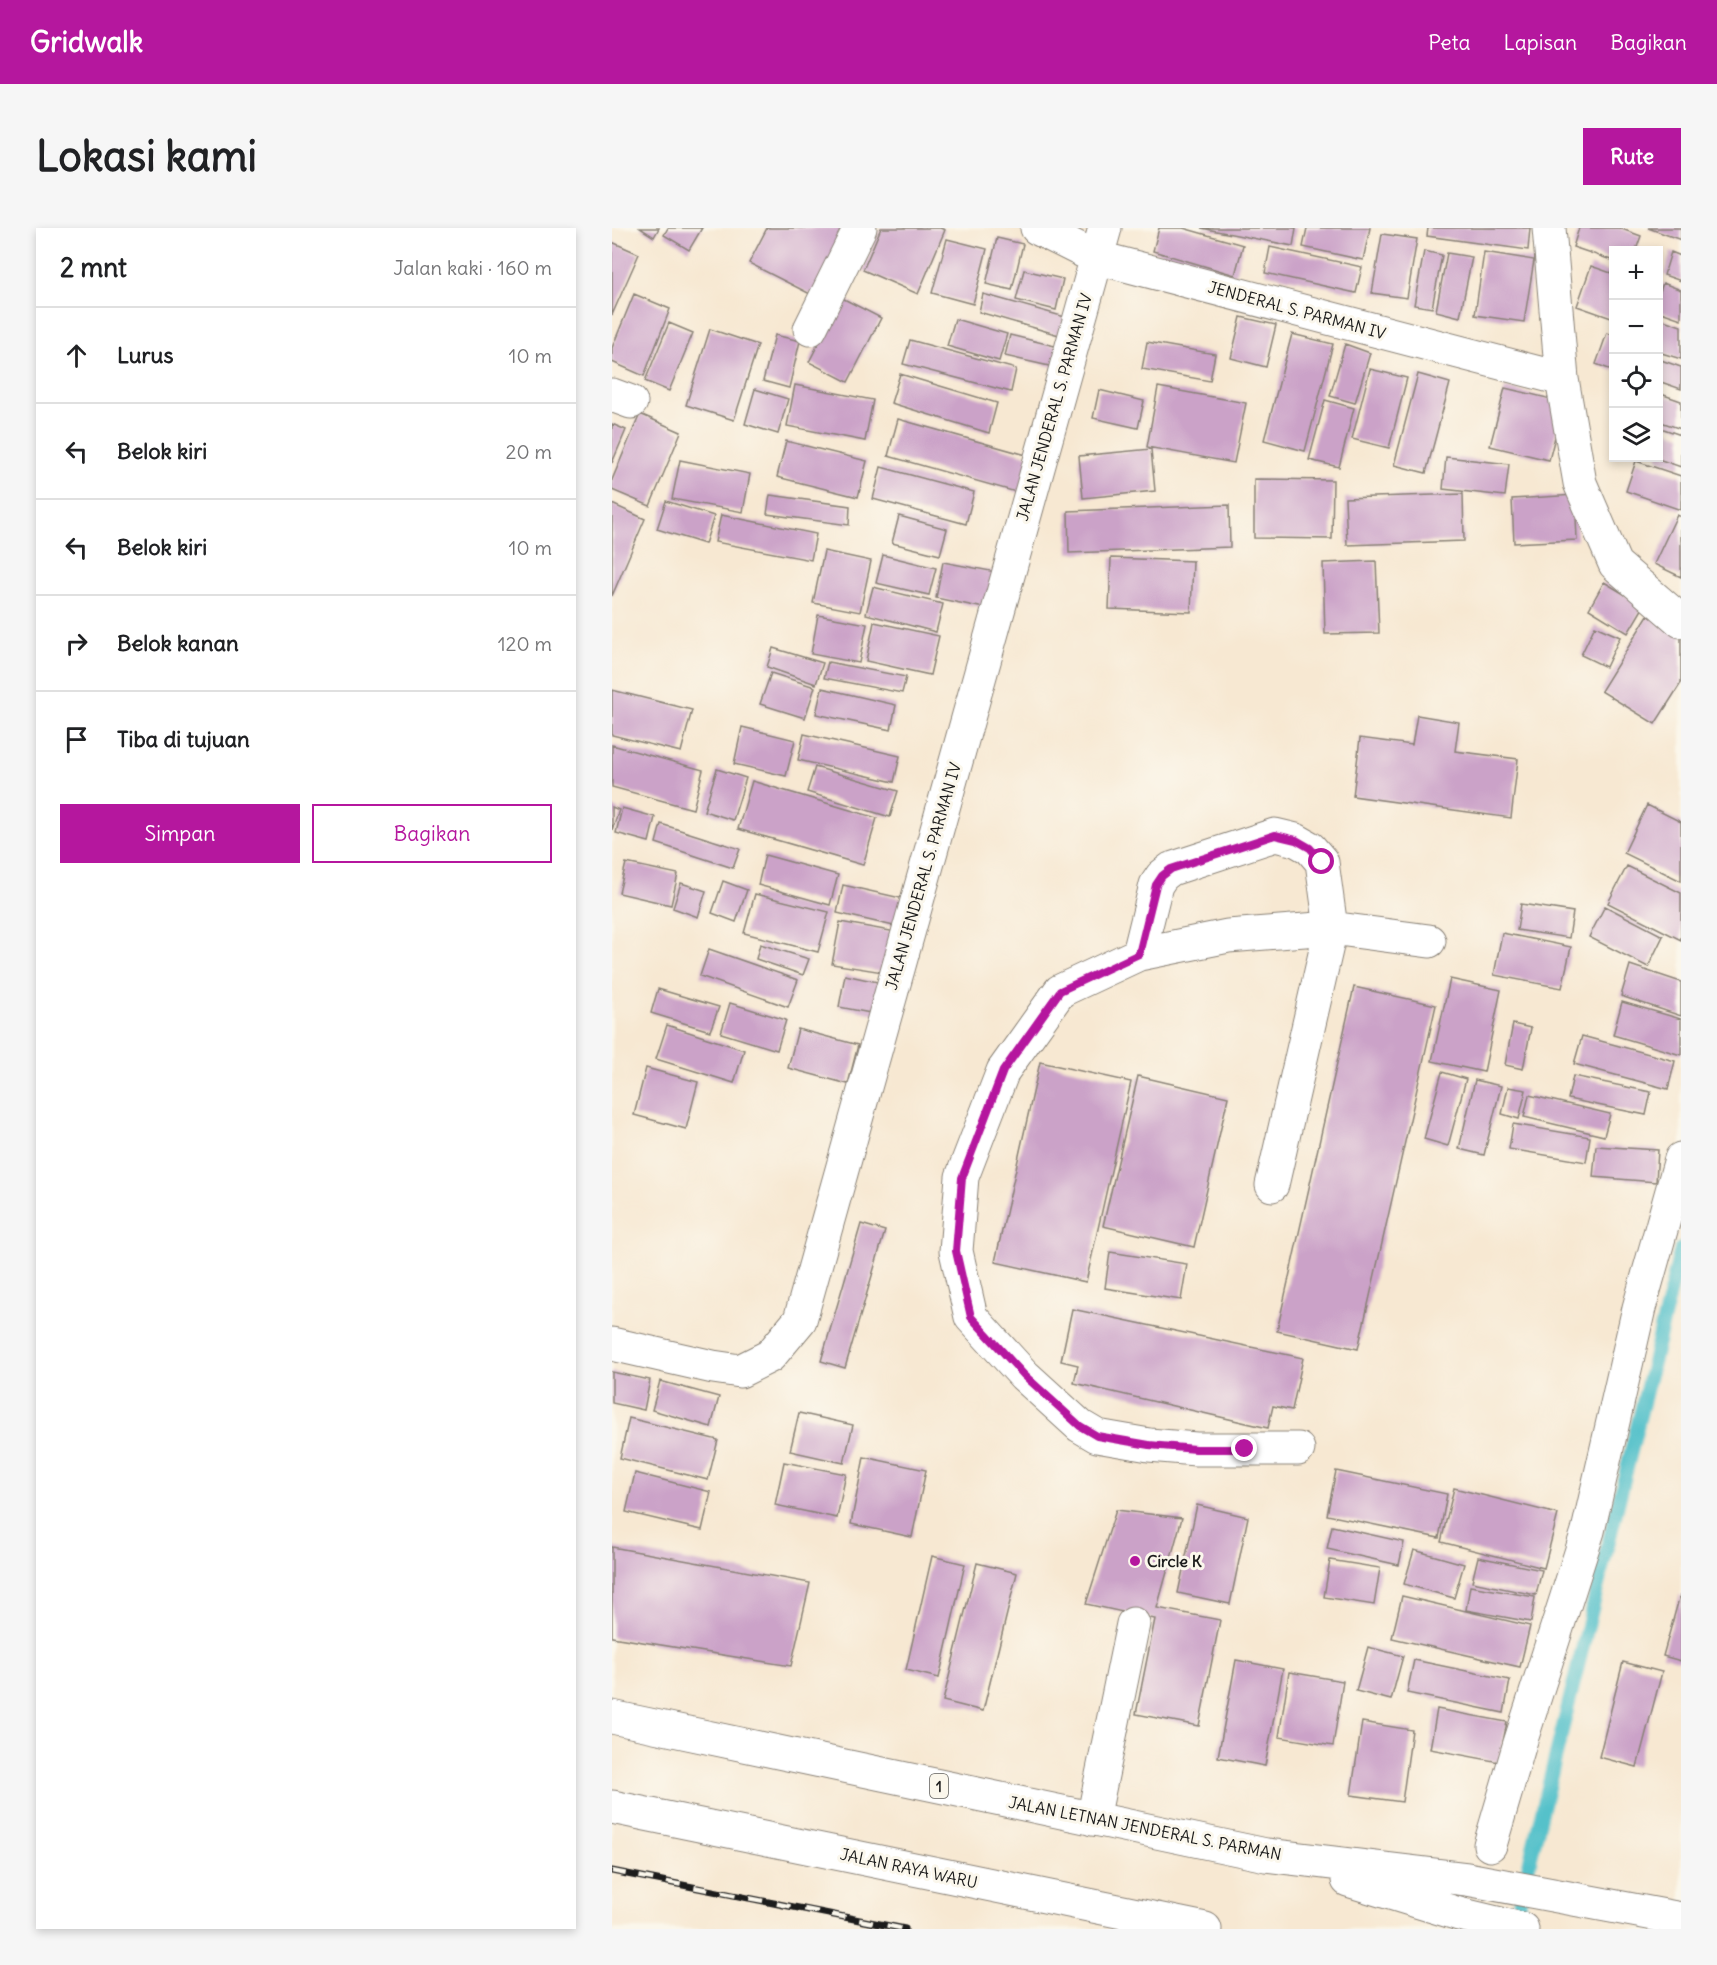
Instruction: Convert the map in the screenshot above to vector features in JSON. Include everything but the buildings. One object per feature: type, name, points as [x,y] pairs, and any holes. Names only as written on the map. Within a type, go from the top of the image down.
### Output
[{"type":"main road","points":[[810,329],[860,228]]},
{"type":"main road","name":"JENDERAL S. PARMAN IV","points":[[1037,228],[1100,243],[1562,379]]},
{"type":"main road","points":[[1550,228],[1562,379],[1580,483],[1615,564],[1681,621]]},
{"type":"main road","name":"JALAN JENDERAL S. PARMAN IV","points":[[612,1344],[740,1371],[770,1356],[800,1320],[1100,243]]},
{"type":"main road","points":[[1139,954],[1156,885],[1171,869],[1275,835],[1296,840],[1310,848],[1322,862],[1330,928],[1272,1185]]},
{"type":"main road","points":[[1298,1449],[1196,1449],[1149,1445],[1097,1436],[1080,1426],[1024,1375],[971,1317],[956,1251],[962,1178],[1003,1071],[1060,991],[1139,954],[1228,936],[1330,928],[1429,941]]},
{"type":"main road","points":[[1490,1845],[1588,1531],[1639,1308],[1681,1159]]},
{"type":"main road","points":[[1093,1818],[1133,1624]]},
{"type":"main road","name":"JALAN LETNAN JENDERAL S. PARMAN","points":[[612,1717],[1266,1854],[1467,1879],[1681,1919]]},
{"type":"main road","name":"JALAN RAYA WARU","points":[[612,1807],[1205,1929]]},
{"type":"main road","name":"1","points":[[1266,1854],[1459,1914],[1522,1929]]},
{"type":"waterway","points":[[1513,1929],[1681,1249]]},
{"type":"railway","points":[[612,1871],[905,1929]]},
{"type":"place","name":"Circle K","points":[[1135,1561]]},
{"type":"route","points":[[1245,1449],[1196,1449],[1149,1445],[1097,1436],[1080,1426],[1024,1375],[971,1317],[956,1251],[962,1178],[1003,1071],[1060,991],[1139,954],[1156,885],[1162,876],[1171,869],[1275,835],[1296,840],[1310,848],[1322,862]]}]
